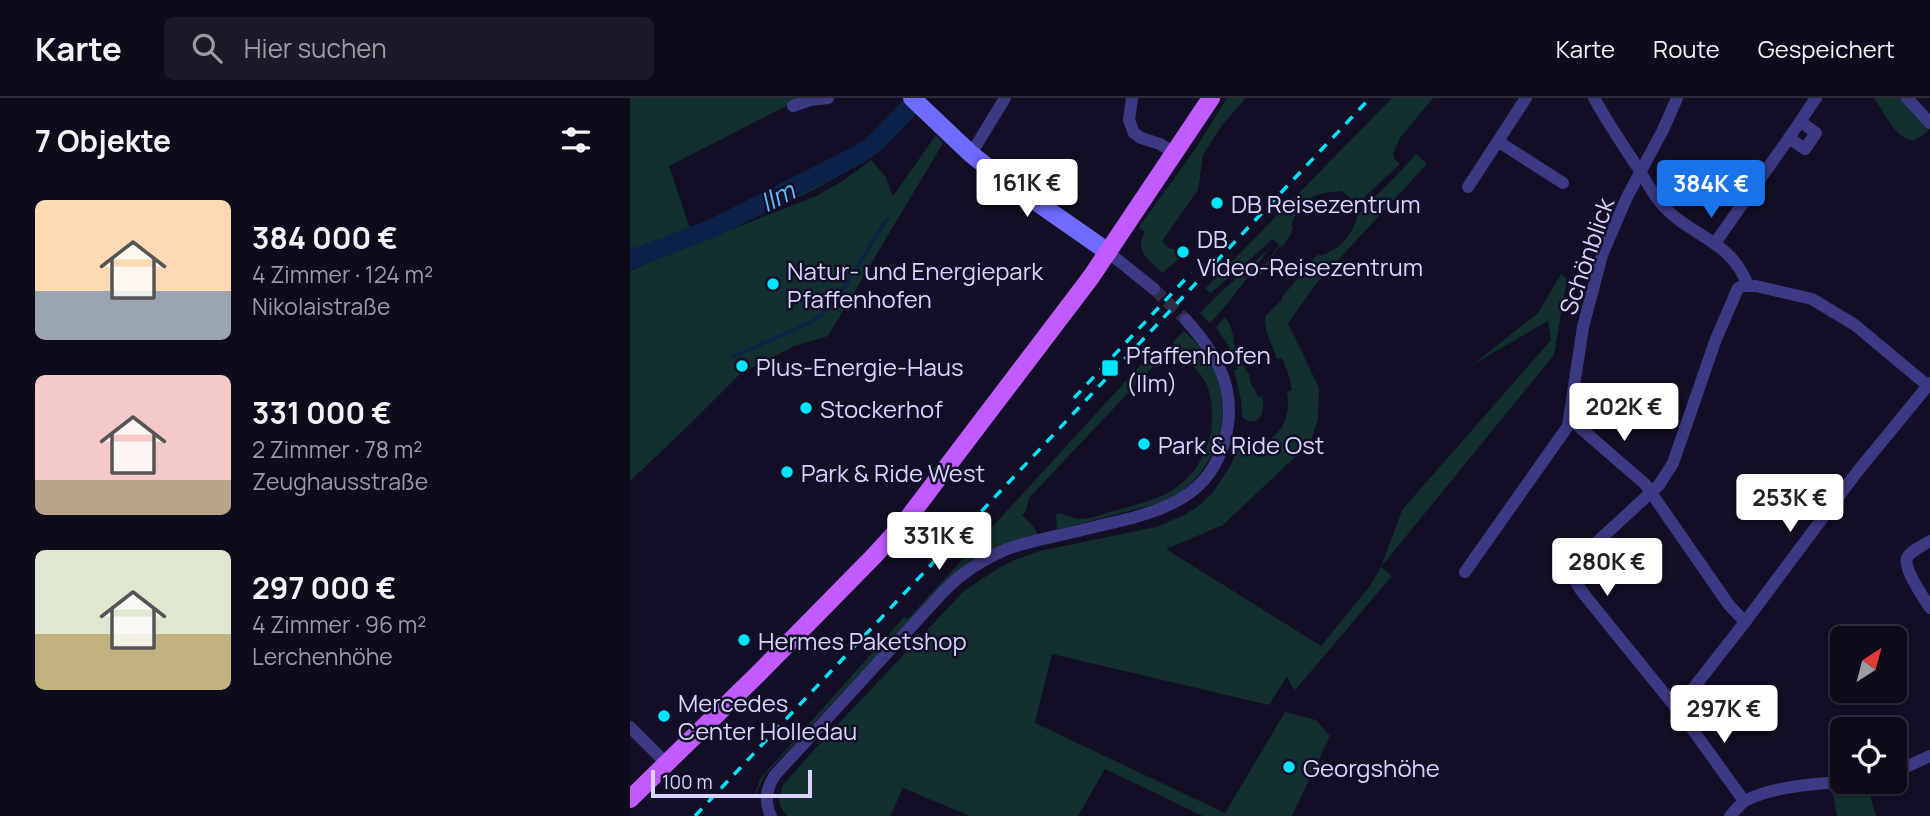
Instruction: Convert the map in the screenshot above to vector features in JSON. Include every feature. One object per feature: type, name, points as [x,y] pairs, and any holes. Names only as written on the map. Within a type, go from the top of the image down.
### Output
[{"type":"main road","points":[[630,799],[766,666],[905,522],[1108,252],[1211,98]]},
{"type":"main road","points":[[916,102],[971,154],[1108,252]]},
{"type":"street","points":[[793,106],[828,98]]},
{"type":"street","points":[[971,154],[1004,98]]},
{"type":"street","points":[[1132,98],[1129,120],[1134,133],[1174,153]]},
{"type":"street","points":[[1468,187],[1526,98]]},
{"type":"street","points":[[1594,98],[1660,203],[1731,256],[1748,286]]},
{"type":"street","name":"Schönblick","points":[[1465,572],[1562,435],[1570,419],[1583,327],[1594,280],[1615,224],[1677,98]]},
{"type":"street","points":[[1715,243],[1816,98]]},
{"type":"street","points":[[1907,98],[1930,123]]},
{"type":"street","points":[[1789,138],[1805,149],[1816,133],[1801,122]]},
{"type":"street","points":[[1499,142],[1563,183]]},
{"type":"street","points":[[1108,252],[1154,289]]},
{"type":"street","points":[[1677,709],[1834,501],[1929,385],[1863,332],[1812,299],[1766,287],[1738,288],[1704,371],[1673,463],[1663,480],[1583,555],[1574,567],[1574,578],[1587,598],[1677,709],[1744,801]]},
{"type":"street","points":[[771,816],[766,795],[775,775],[944,590],[966,571],[985,559],[1018,546],[1163,509],[1183,499],[1203,481],[1223,443],[1228,427],[1229,401],[1219,365],[1204,341],[1185,320]]},
{"type":"street","points":[[1570,419],[1638,477],[1651,492],[1729,605],[1745,622]]},
{"type":"street","points":[[1930,541],[1910,554],[1907,562],[1909,572],[1930,608]]},
{"type":"street","points":[[630,727],[667,764]]},
{"type":"street","points":[[1907,767],[1930,756]]},
{"type":"street","points":[[1730,816],[1744,801],[1764,794],[1800,786],[1830,784]]},
{"type":"green space","points":[[630,98],[802,98],[669,166],[690,228],[762,197],[775,201],[826,178],[869,152],[897,125],[902,125],[865,158],[826,183],[630,267]]},
{"type":"green space","points":[[1227,98],[1246,98],[1222,125],[1203,155],[1198,190],[1162,241],[1168,248],[1179,250],[1181,257],[1162,273],[1144,255],[1141,245],[1145,232],[1139,227],[1196,148]]},
{"type":"green space","points":[[1392,98],[1433,98],[1400,138],[1393,154],[1400,164],[1357,204],[1341,191],[1313,197],[1298,209],[1290,236],[1282,247],[1280,245],[1272,257],[1274,259],[1260,276],[1258,274],[1279,245],[1273,239],[1211,293],[1205,289]]},
{"type":"green space","points":[[1874,98],[1901,98],[1929,130],[1914,140],[1902,136]]},
{"type":"green space","points":[[936,135],[943,143],[828,336],[795,346],[740,374],[630,481],[630,271],[816,196],[871,160],[885,176],[893,196]]},
{"type":"green space","points":[[1416,154],[1427,164],[1316,284],[1288,323],[1319,388],[1318,420],[1310,443],[1223,525],[1166,549],[1321,646],[1369,587],[1381,567],[1392,576],[1295,690],[1287,676],[1269,705],[1052,654],[1035,723],[1225,813],[1285,712],[1316,720],[1330,736],[1292,816],[1203,816],[1105,769],[1078,816],[970,816],[903,788],[890,816],[787,816],[782,809],[779,801],[783,785],[964,591],[997,569],[1040,551],[1156,527],[1184,515],[1213,492],[1231,465],[1238,447],[1261,443],[1275,435],[1287,416],[1287,392],[1292,390],[1282,358],[1277,359],[1269,338],[1265,316],[1282,300],[1304,268],[1319,254],[1320,256],[1331,251],[1343,242],[1361,211]]},
{"type":"green space","points":[[1270,248],[1228,303],[1210,323],[1200,313]]},
{"type":"green space","points":[[1561,274],[1567,279],[1554,355],[1381,567],[1402,510],[1551,340],[1548,321],[1472,365],[1538,313]]},
{"type":"green space","points":[[1225,317],[1252,387],[1258,397],[1262,396],[1262,413],[1257,420],[1242,417],[1234,370],[1238,369],[1231,350],[1216,327]]},
{"type":"green space","points":[[1184,331],[1210,362],[1222,396],[1220,433],[1203,469],[1185,489],[1166,500],[1057,530],[1056,515],[1059,513],[1079,519],[1089,518],[1165,494],[1183,482],[1201,459],[1211,432],[1211,402],[1205,381],[1173,342]]},
{"type":"green space","points":[[1156,348],[1164,355],[1029,498],[1026,511],[1022,515],[1038,534],[942,586],[765,775],[752,802],[760,779],[904,617],[908,619]]},
{"type":"green space","points":[[1833,794],[1870,794],[1876,816],[1837,816]]},
{"type":"waterway","name":"Ilm","points":[[630,260],[715,227],[856,156],[872,146],[909,108]]},
{"type":"waterway","points":[[732,357],[814,320],[829,308],[887,219]]},
{"type":"tunnel","points":[[1154,289],[1186,320]]},
{"type":"railway","points":[[695,816],[1370,98]]},
{"type":"railway","points":[[1074,398],[1191,273]]},
{"type":"place","name":"DB Reisezentrum","points":[[1217,203]]},
{"type":"place","name":"DB Video-Reisezentrum","points":[[1183,252]]},
{"type":"place","name":"Natur- und Energiepark Pfaffenhofen","points":[[773,284]]},
{"type":"place","name":"Plus-Energie-Haus","points":[[742,366]]},
{"type":"place","name":"Pfaffenhofen (Ilm)","points":[[1110,368]]},
{"type":"place","name":"Stockerhof","points":[[806,408]]},
{"type":"place","name":"Park & Ride Ost","points":[[1144,444]]},
{"type":"place","name":"Park & Ride West","points":[[787,472]]},
{"type":"place","name":"Hermes Paketshop","points":[[744,640]]},
{"type":"place","name":"Mercedes Center Holledau","points":[[664,716]]},
{"type":"place","name":"Georgshöhe","points":[[1289,767]]}]
